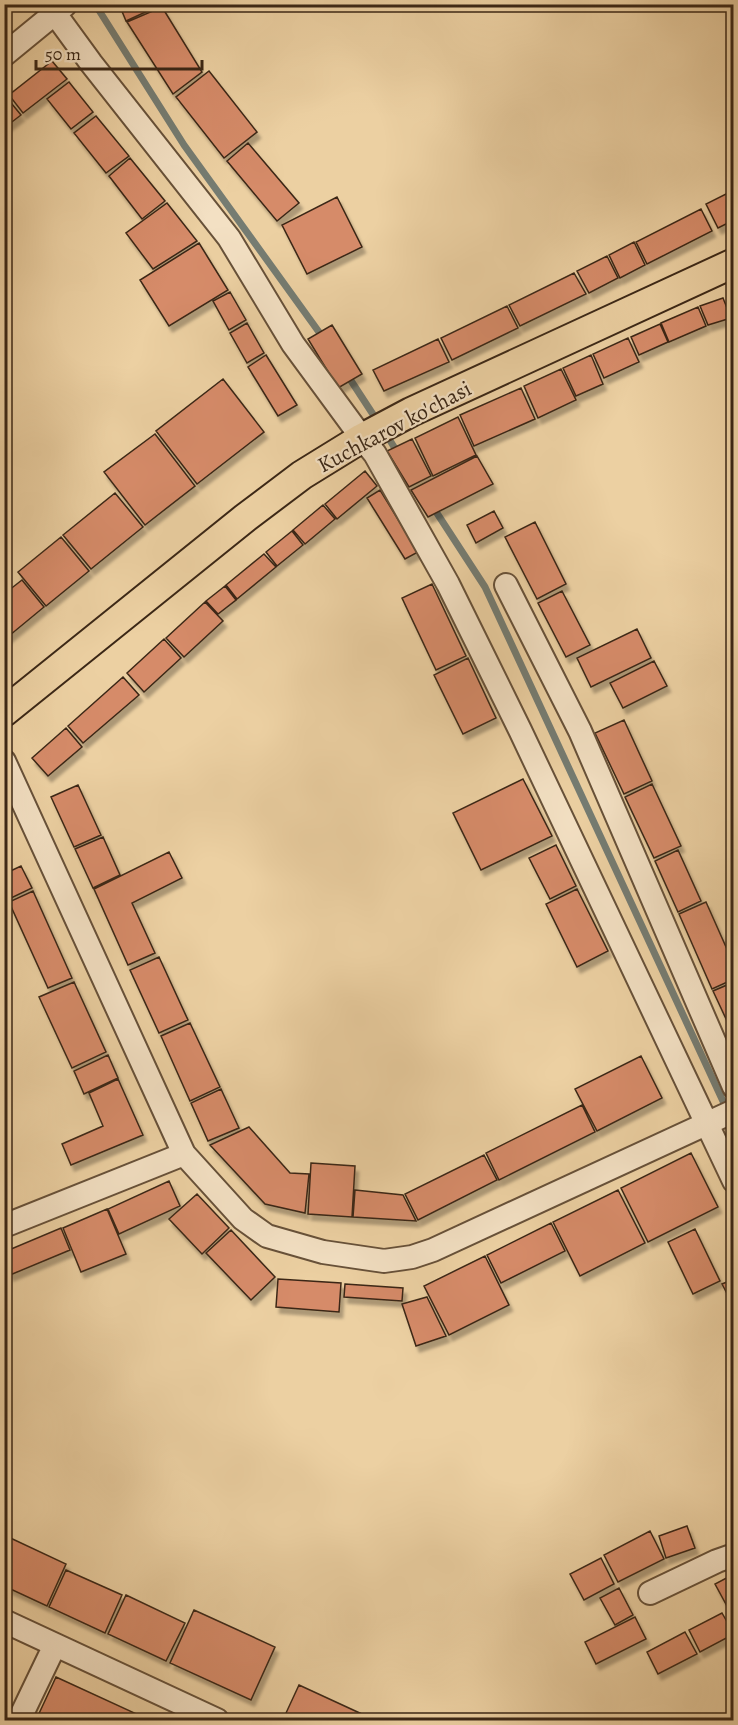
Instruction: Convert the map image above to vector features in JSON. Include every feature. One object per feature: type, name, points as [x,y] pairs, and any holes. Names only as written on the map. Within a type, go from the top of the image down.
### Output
[{"type":"main road","name":"Kuchkarov ko'chasi","points":[[4,712],[264,504],[302,475],[362,438],[411,412],[734,263]]},
{"type":"street","points":[[4,55],[58,7],[229,238],[293,344],[375,454],[448,584],[734,1181]]},
{"type":"street","points":[[506,585],[580,731],[734,1087]]},
{"type":"street","points":[[4,760],[184,1154],[243,1219],[267,1236],[323,1252],[384,1261],[412,1257],[433,1250],[734,1111]]},
{"type":"street","points":[[4,1226],[184,1154]]},
{"type":"street","points":[[650,1593],[734,1555]]},
{"type":"street","points":[[4,1622],[217,1720]]},
{"type":"street","points":[[19,1720],[55,1645]]},
{"type":"building","points":[[119,4],[163,4],[126,21]]},
{"type":"building","points":[[162,7],[202,72],[173,94],[127,22]]},
{"type":"building","points":[[52,61],[67,79],[23,113],[9,95]]},
{"type":"building","points":[[209,71],[257,132],[224,158],[176,97]]},
{"type":"building","points":[[69,82],[93,112],[71,129],[47,99]]},
{"type":"building","points":[[7,98],[21,115],[4,128],[4,100]]},
{"type":"building","points":[[96,116],[129,156],[106,173],[74,133]]},
{"type":"building","points":[[248,143],[299,203],[277,221],[227,161]]},
{"type":"building","points":[[130,158],[165,201],[142,219],[109,176]]},
{"type":"building","points":[[734,190],[734,220],[718,228],[706,204]]},
{"type":"building","points":[[337,197],[362,247],[307,274],[282,225]]},
{"type":"building","points":[[167,203],[197,241],[153,269],[126,233]]},
{"type":"building","points":[[701,209],[712,231],[647,264],[636,242]]},
{"type":"building","points":[[634,242],[645,265],[620,278],[609,255]]},
{"type":"building","points":[[199,243],[228,290],[169,326],[140,280]]},
{"type":"building","points":[[607,256],[618,278],[589,293],[577,271]]},
{"type":"building","points":[[574,273],[586,294],[520,326],[509,305]]},
{"type":"building","points":[[230,292],[246,320],[229,330],[213,301]]},
{"type":"building","points":[[723,298],[731,318],[708,325],[700,306]]},
{"type":"building","points":[[507,306],[518,328],[452,360],[441,338]]},
{"type":"building","points":[[698,307],[706,326],[669,342],[661,323]]},
{"type":"building","points":[[247,323],[264,353],[247,363],[230,333]]},
{"type":"building","points":[[660,324],[668,342],[639,355],[631,337]]},
{"type":"building","points":[[332,325],[362,374],[338,388],[308,339]]},
{"type":"building","points":[[628,338],[639,362],[604,378],[593,354]]},
{"type":"building","points":[[438,339],[449,362],[384,391],[373,370]]},
{"type":"building","points":[[266,355],[297,405],[278,416],[248,367]]},
{"type":"building","points":[[591,355],[603,384],[576,396],[563,368]]},
{"type":"building","points":[[561,369],[576,400],[538,418],[524,386]]},
{"type":"building","points":[[223,379],[264,432],[197,484],[156,431]]},
{"type":"building","points":[[521,388],[535,419],[474,446],[460,415]]},
{"type":"building","points":[[458,417],[476,455],[433,476],[415,438]]},
{"type":"building","points":[[155,434],[195,486],[145,525],[104,472]]},
{"type":"building","points":[[412,439],[431,476],[409,487],[387,451]]},
{"type":"building","points":[[477,456],[493,484],[428,517],[411,490]]},
{"type":"building","points":[[365,471],[377,486],[337,519],[325,504]]},
{"type":"building","points":[[380,490],[418,552],[405,559],[367,498]]},
{"type":"building","points":[[115,493],[143,527],[91,569],[63,535]]},
{"type":"building","points":[[323,505],[335,519],[305,544],[293,530]]},
{"type":"building","points":[[494,511],[503,528],[476,543],[467,525]]},
{"type":"building","points":[[535,522],[566,584],[537,599],[505,537]]},
{"type":"building","points":[[292,531],[303,545],[277,566],[266,552]]},
{"type":"building","points":[[61,537],[89,571],[46,606],[18,572]]},
{"type":"building","points":[[264,554],[276,567],[237,599],[226,585]]},
{"type":"building","points":[[22,580],[44,607],[4,640],[4,594]]},
{"type":"building","points":[[432,584],[466,656],[436,670],[402,598]]},
{"type":"building","points":[[225,586],[236,600],[218,614],[206,601]]},
{"type":"building","points":[[562,591],[590,645],[566,657],[538,603]]},
{"type":"building","points":[[205,602],[223,621],[184,657],[166,638]]},
{"type":"building","points":[[637,629],[651,658],[591,687],[577,658]]},
{"type":"building","points":[[164,639],[181,658],[144,692],[127,673]]},
{"type":"building","points":[[468,658],[496,718],[463,734],[434,675]]},
{"type":"building","points":[[654,661],[667,686],[623,708],[610,683]]},
{"type":"building","points":[[123,677],[139,695],[83,743],[68,726]]},
{"type":"building","points":[[624,720],[652,781],[624,794],[595,733]]},
{"type":"building","points":[[66,728],[82,747],[48,776],[32,758]]},
{"type":"building","points":[[523,779],[552,836],[481,870],[453,813]]},
{"type":"building","points":[[652,784],[681,846],[654,858],[625,797]]},
{"type":"building","points":[[78,785],[101,835],[74,847],[51,797]]},
{"type":"building","points":[[103,837],[120,875],[93,888],[75,849]]},
{"type":"building","points":[[556,845],[576,886],[550,899],[529,858]]},
{"type":"building","points":[[678,850],[701,901],[678,912],[655,861]]},
{"type":"building","points":[[169,852],[182,878],[132,903],[155,953],[128,965],[94,889]]},
{"type":"building","points":[[21,866],[32,888],[9,899],[4,889],[4,874]]},
{"type":"building","points":[[577,889],[608,951],[577,967],[546,904]]},
{"type":"building","points":[[33,891],[72,978],[48,988],[9,902]]},
{"type":"building","points":[[706,902],[734,965],[734,979],[712,989],[679,914]]},
{"type":"building","points":[[159,957],[188,1020],[159,1033],[130,970]]},
{"type":"building","points":[[74,982],[106,1052],[72,1068],[39,997]]},
{"type":"building","points":[[734,982],[734,1036],[713,991]]},
{"type":"building","points":[[190,1023],[220,1087],[190,1101],[161,1036]]},
{"type":"building","points":[[108,1055],[118,1078],[84,1094],[74,1071]]},
{"type":"building","points":[[641,1056],[662,1098],[597,1131],[575,1089]]},
{"type":"building","points":[[118,1079],[143,1135],[71,1165],[62,1144],[103,1126],[89,1093]]},
{"type":"building","points":[[221,1089],[239,1128],[208,1141],[191,1103]]},
{"type":"building","points":[[582,1105],[595,1132],[499,1180],[486,1153]]},
{"type":"building","points":[[249,1127],[290,1173],[309,1174],[305,1213],[265,1204],[210,1145]]},
{"type":"building","points":[[691,1153],[718,1207],[648,1242],[621,1188]]},
{"type":"building","points":[[484,1155],[497,1180],[418,1220],[405,1194]]},
{"type":"building","points":[[311,1163],[355,1166],[352,1217],[308,1214]]},
{"type":"building","points":[[169,1181],[180,1206],[119,1234],[108,1209]]},
{"type":"building","points":[[355,1190],[403,1195],[416,1221],[353,1217]]},
{"type":"building","points":[[618,1190],[645,1243],[580,1276],[553,1222]]},
{"type":"building","points":[[197,1194],[229,1228],[202,1254],[169,1219]]},
{"type":"building","points":[[107,1209],[126,1254],[81,1272],[63,1228]]},
{"type":"building","points":[[551,1223],[565,1251],[501,1283],[487,1255]]},
{"type":"building","points":[[61,1228],[70,1250],[10,1275],[4,1263],[4,1252]]},
{"type":"building","points":[[695,1229],[720,1281],[693,1294],[668,1242]]},
{"type":"building","points":[[231,1230],[275,1277],[251,1300],[206,1253]]},
{"type":"building","points":[[485,1256],[509,1305],[449,1335],[424,1286]]},
{"type":"building","points":[[278,1279],[341,1283],[339,1312],[276,1307]]},
{"type":"building","points":[[734,1279],[734,1307],[722,1284]]},
{"type":"building","points":[[345,1284],[403,1288],[402,1301],[344,1297]]},
{"type":"building","points":[[427,1297],[446,1336],[416,1346],[402,1304]]},
{"type":"building","points":[[687,1526],[695,1548],[666,1558],[659,1536]]},
{"type":"building","points":[[650,1531],[664,1559],[618,1582],[604,1555]]},
{"type":"building","points":[[4,1535],[66,1564],[47,1606],[4,1586]]},
{"type":"building","points":[[601,1558],[614,1584],[584,1600],[570,1574]]},
{"type":"building","points":[[66,1570],[122,1595],[105,1633],[49,1607]]},
{"type":"building","points":[[734,1574],[734,1619],[715,1584]]},
{"type":"building","points":[[619,1588],[633,1615],[615,1625],[600,1598]]},
{"type":"building","points":[[126,1595],[185,1623],[166,1661],[108,1634]]},
{"type":"building","points":[[194,1610],[275,1647],[251,1700],[170,1663]]},
{"type":"building","points":[[722,1613],[734,1634],[700,1652],[689,1630]]},
{"type":"building","points":[[635,1617],[646,1639],[596,1664],[585,1642]]},
{"type":"building","points":[[685,1632],[697,1654],[658,1674],[647,1652]]},
{"type":"building","points":[[56,1677],[141,1716],[139,1720],[36,1720]]},
{"type":"building","points":[[299,1685],[364,1715],[362,1720],[302,1720],[286,1713]]},
{"type":"waterway","points":[[95,4],[184,145],[324,339]]},
{"type":"waterway","points":[[346,373],[378,422]]},
{"type":"waterway","points":[[386,434],[399,455]]},
{"type":"waterway","points":[[433,507],[485,587],[734,1125]]}]
